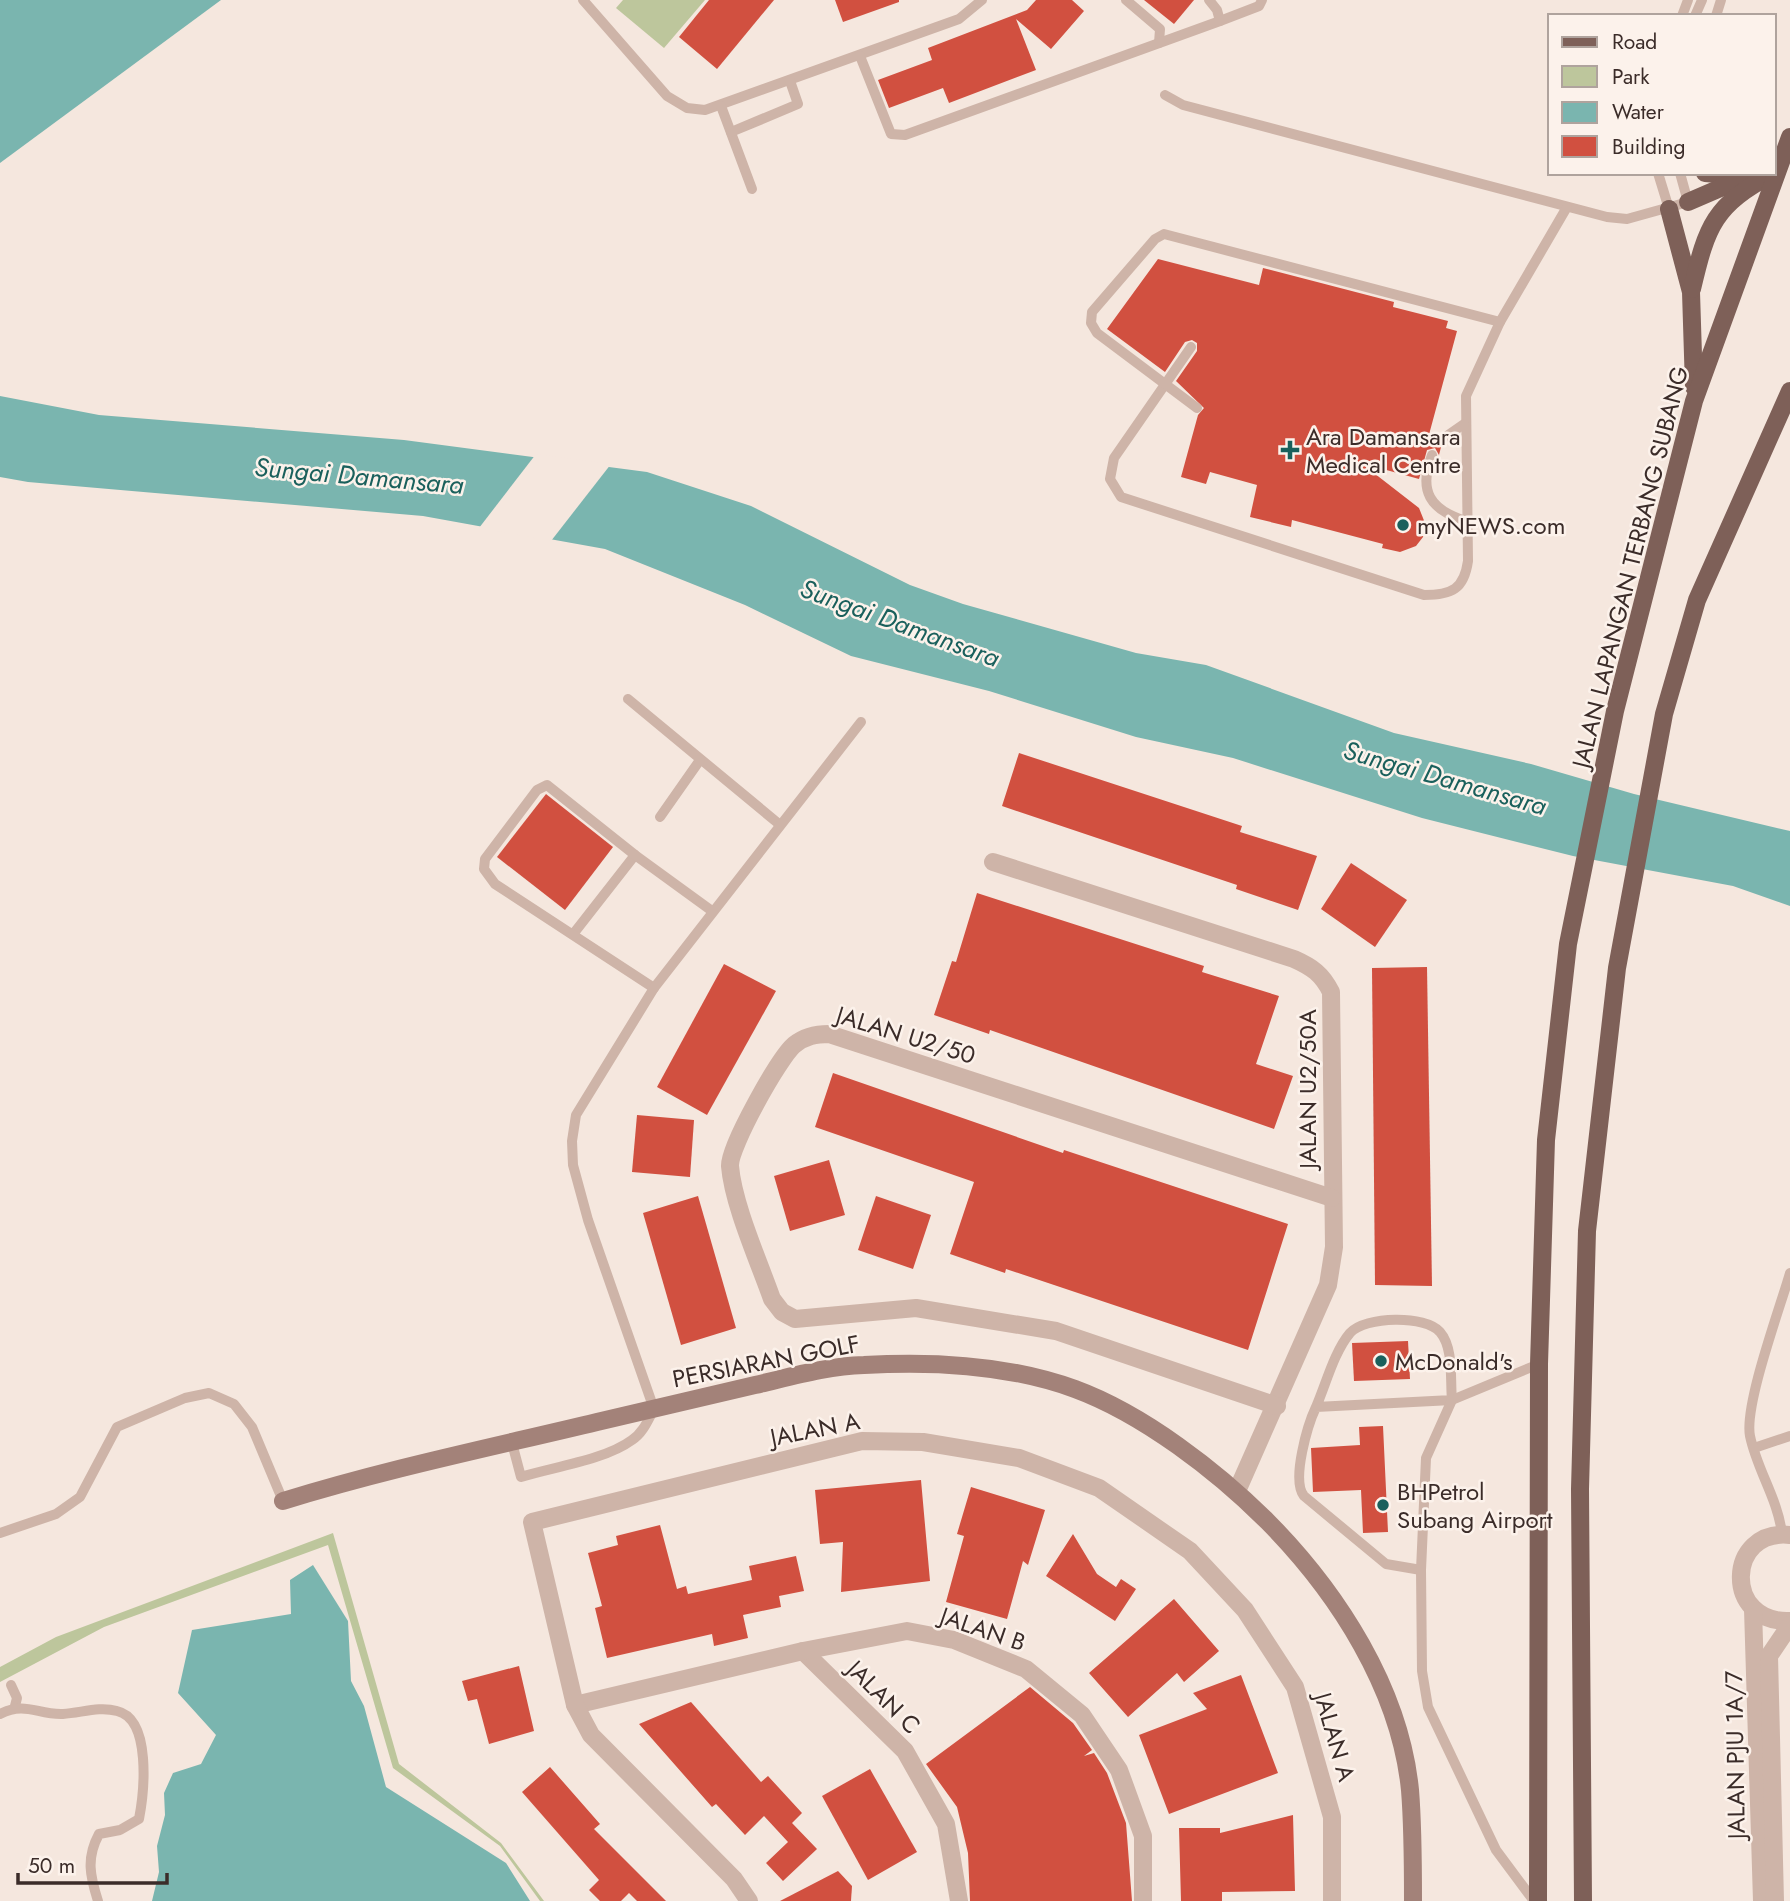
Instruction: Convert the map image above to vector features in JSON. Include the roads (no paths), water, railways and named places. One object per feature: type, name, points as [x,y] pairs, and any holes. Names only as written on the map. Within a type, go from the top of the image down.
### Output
[{"type":"main road","name":"JALAN LAPANGAN TERBANG SUBANG","points":[[1776,168],[1790,137]]},
{"type":"main road","points":[[1688,202],[1750,175]]},
{"type":"main road","points":[[1691,292],[1714,217],[1733,196],[1765,175]]},
{"type":"main road","name":"JALAN LAPANGAN TERBANG SUBANG","points":[[1536,1901],[1539,1364],[1546,1140],[1568,944],[1615,711],[1694,401],[1774,175]]},
{"type":"main road","points":[[1669,209],[1691,292],[1694,401]]},
{"type":"main road","points":[[1583,1901],[1580,1489],[1586,1244],[1619,950],[1664,713],[1697,600],[1790,391]]},
{"type":"street","name":"JALAN U2/50A","points":[[993,862],[1294,959],[1311,966],[1323,977],[1331,992],[1334,1247],[1328,1285],[1277,1406],[1237,1491]]},
{"type":"street","name":"JALAN U2/50","points":[[1277,1406],[1056,1331],[916,1308],[795,1319],[782,1312],[772,1299],[736,1193],[730,1166],[732,1147],[787,1052],[807,1037],[829,1034],[1332,1198]]},
{"type":"street","name":"PERSIARAN GOLF","points":[[283,1501],[654,1409],[806,1373],[861,1364],[938,1365],[1006,1371],[1075,1389],[1137,1420],[1237,1491],[1298,1552],[1342,1611],[1371,1663],[1398,1730],[1410,1788],[1413,1901]]},
{"type":"street","name":"JALAN A","points":[[749,1901],[734,1879],[591,1735],[575,1705],[531,1522],[862,1441],[923,1442],[1019,1458],[1099,1488],[1190,1551],[1245,1610],[1295,1687],[1332,1817],[1332,1901]]},
{"type":"street","name":"JALAN PJU 1A/7","points":[[1762,1901],[1753,1609],[1743,1590],[1741,1569],[1755,1544],[1786,1534]]},
{"type":"street","points":[[1753,1609],[1765,1617],[1790,1623]]},
{"type":"street","name":"JALAN PJU 1A/7","points":[[1775,1901],[1769,1656],[1790,1623]]},
{"type":"street","name":"JALAN B","points":[[575,1705],[803,1651],[907,1631],[954,1640],[1026,1669],[1082,1715],[1119,1770],[1143,1836],[1143,1901]]},
{"type":"street","name":"JALAN C","points":[[803,1651],[905,1751],[946,1825],[958,1901]]},
{"type":"lane","points":[[583,0],[667,96],[687,108],[705,110],[959,19],[982,0]]},
{"type":"lane","points":[[1126,0],[1160,29],[1159,43]]},
{"type":"lane","points":[[1209,0],[1217,10],[1220,21]]},
{"type":"lane","points":[[860,56],[891,134],[905,135],[1220,21],[1259,6],[1262,0]]},
{"type":"lane","points":[[1717,14],[1720,0]]},
{"type":"lane","points":[[731,132],[798,104],[790,81]]},
{"type":"lane","points":[[1165,95],[1183,105],[1567,207],[1627,219],[1688,202],[1681,175]]},
{"type":"lane","points":[[721,106],[752,189]]},
{"type":"lane","points":[[1659,175],[1669,209]]},
{"type":"lane","points":[[1191,347],[1110,468],[1114,489],[1130,502],[1424,595],[1440,595],[1454,590],[1465,578],[1468,561],[1464,424],[1468,388],[1500,322],[1567,207]]},
{"type":"lane","points":[[1197,408],[1097,334],[1091,323],[1092,312],[1155,239],[1164,234],[1500,322]]},
{"type":"lane","points":[[1441,440],[1464,424]]},
{"type":"lane","points":[[1432,455],[1426,475],[1426,491],[1445,514],[1466,521]]},
{"type":"lane","points":[[628,699],[779,824]]},
{"type":"lane","points":[[512,1443],[521,1477],[614,1450],[632,1440],[644,1428],[654,1409],[588,1220],[573,1166],[572,1141],[576,1115],[654,988],[861,722]]},
{"type":"lane","points":[[660,817],[700,760]]},
{"type":"lane","points":[[654,988],[574,933],[495,884],[484,869],[485,859],[537,790],[547,785],[635,855],[712,911]]},
{"type":"lane","points":[[574,933],[635,855]]},
{"type":"lane","points":[[1786,1534],[1754,1448],[1749,1423],[1751,1407],[1790,1273]]},
{"type":"lane","points":[[1421,1570],[1386,1564],[1300,1492],[1307,1426],[1348,1335],[1365,1322],[1377,1319],[1432,1325],[1441,1333],[1446,1343],[1452,1401],[1426,1458],[1421,1570],[1422,1671],[1428,1707],[1496,1850],[1536,1901]]},
{"type":"lane","points":[[1316,1407],[1452,1401],[1539,1364]]},
{"type":"lane","points":[[0,1533],[56,1514],[80,1497],[117,1427],[185,1398],[209,1394],[234,1404],[252,1427],[283,1501]]},
{"type":"lane","points":[[1754,1448],[1790,1436]]},
{"type":"lane","points":[[11,1685],[18,1698],[15,1706]]},
{"type":"lane","points":[[0,1714],[15,1706],[61,1714],[91,1710],[119,1711],[135,1723],[142,1745],[141,1810],[139,1819],[120,1830],[99,1834],[89,1852],[91,1878],[98,1901]]},
{"type":"water","points":[[0,0],[221,0],[0,163]]},
{"type":"water","name":"Sungai Damansara","points":[[0,396],[99,415],[404,440],[647,472],[751,506],[910,585],[963,604],[1136,653],[1206,665],[1394,733],[1531,764],[1634,794],[1790,831],[1790,906],[1733,886],[1573,856],[1422,818],[1233,758],[1136,737],[989,691],[851,656],[745,605],[605,549],[423,516],[28,482],[0,477]]},
{"type":"water","points":[[313,1565],[348,1621],[351,1681],[364,1706],[386,1787],[506,1863],[530,1901],[152,1901],[159,1872],[157,1846],[165,1815],[164,1793],[173,1773],[201,1764],[216,1735],[178,1693],[192,1630],[291,1614],[290,1580]]},
{"type":"place","name":"Ara Damansara Medical Centre","points":[[1290,450]]},
{"type":"place","name":"myNEWS.com","points":[[1403,525]]},
{"type":"place","name":"McDonald's","points":[[1381,1361]]},
{"type":"place","name":"BHPetrol Subang Airport","points":[[1383,1505]]}]
